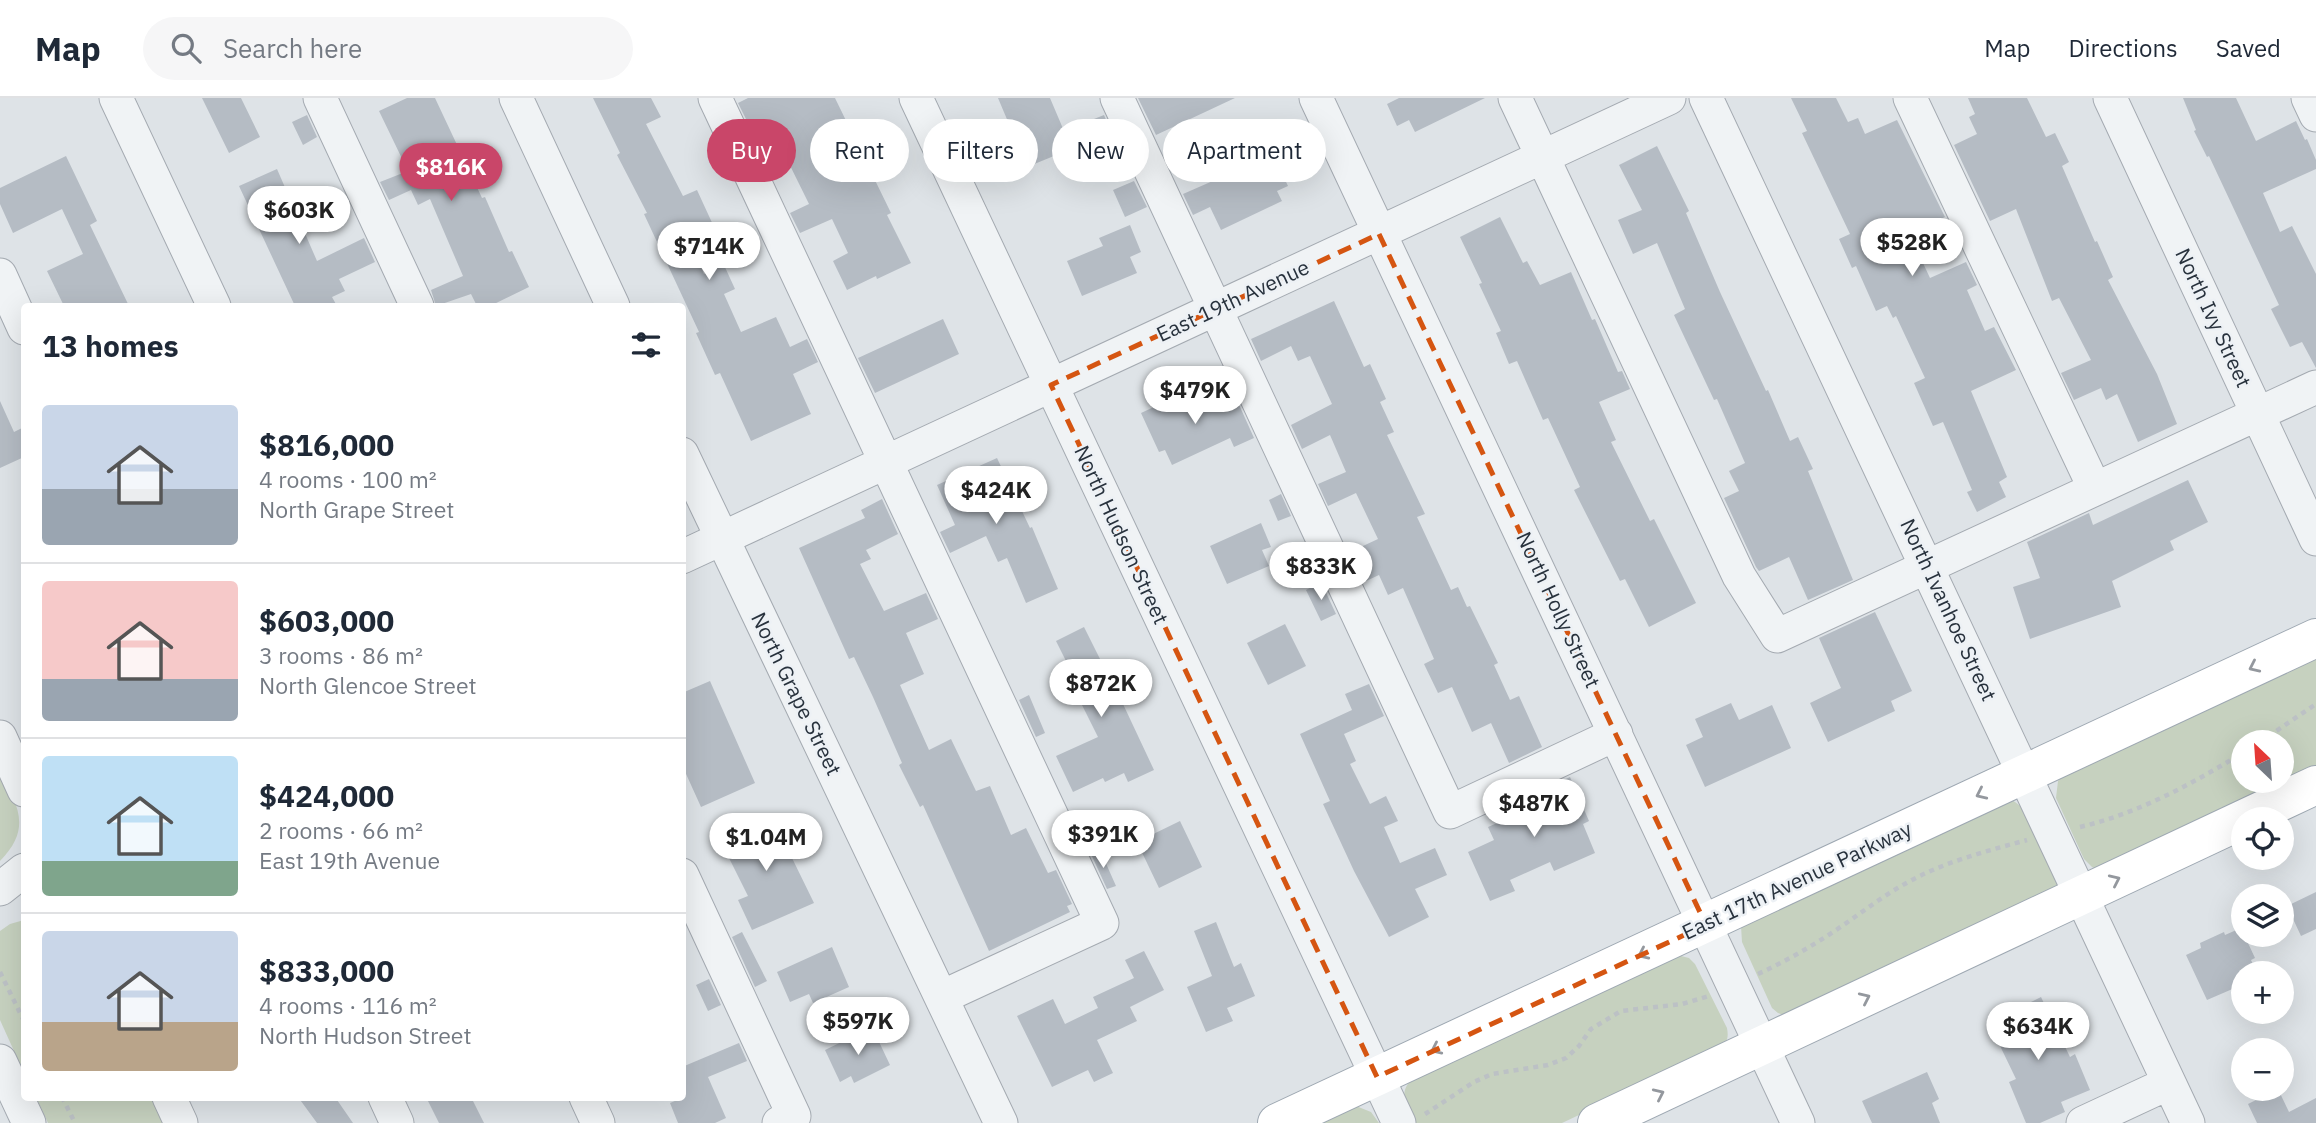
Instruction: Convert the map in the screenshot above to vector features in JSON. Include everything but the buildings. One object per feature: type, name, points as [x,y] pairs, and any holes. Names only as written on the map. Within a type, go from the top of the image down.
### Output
[{"type":"main road","name":"East 17th Avenue Parkway","points":[[1278,1123],[2316,638]]},
{"type":"main road","points":[[1597,1123],[2316,785]]},
{"type":"street","points":[[116,98],[213,303]]},
{"type":"street","points":[[320,98],[416,303]]},
{"type":"street","points":[[516,98],[612,303]]},
{"type":"street","points":[[715,98],[1102,923],[942,997]]},
{"type":"street","name":"North Hudson Street","points":[[916,98],[1377,1077],[1410,1120]]},
{"type":"street","points":[[1117,98],[1450,812],[1616,734]]},
{"type":"street","name":"North Holly Street","points":[[1316,98],[1798,1123]]},
{"type":"street","points":[[1515,98],[1739,576],[1777,636],[2316,387]]},
{"type":"street","name":"East 19th Avenue","points":[[686,555],[1669,98]]},
{"type":"street","name":"North Ivanhoe Street","points":[[1706,98],[2188,1123]]},
{"type":"street","points":[[1910,98],[2095,489]]},
{"type":"street","name":"North Ivy Street","points":[[2110,98],[2316,539]]},
{"type":"street","points":[[2308,98],[2316,115]]},
{"type":"street","points":[[0,275],[21,321]]},
{"type":"street","name":"North Grape Street","points":[[686,462],[1001,1123]]},
{"type":"street","points":[[0,737],[21,783]]},
{"type":"street","points":[[0,889],[21,872]]},
{"type":"street","points":[[686,883],[794,1116],[779,1123]]},
{"type":"street","points":[[0,1061],[15,1106]]},
{"type":"street","points":[[2083,1123],[2169,1083]]},
{"type":"street","points":[[171,1101],[181,1123]]},
{"type":"street","points":[[387,1101],[397,1123]]},
{"type":"street","points":[[588,1101],[598,1123]]},
{"type":"path","points":[[2278,730],[2316,704]]},
{"type":"path","points":[[1410,1120],[1492,1074],[1534,1068],[1566,1058],[1591,1029],[1621,1011],[1682,1004],[1700,1000],[1734,986],[1788,960],[1878,899],[1945,864],[2104,821],[2168,796],[2231,760]]},
{"type":"path","points":[[0,972],[21,1015]]},
{"type":"path","points":[[64,1101],[75,1123]]},
{"type":"highlighted area","points":[[1379,234],[1706,925],[1377,1077],[1051,385]]},
{"type":"green space","points":[[2316,655],[2316,772],[2294,782],[2294,730],[2231,730],[2231,793],[2270,793],[2239,807],[2231,807],[2231,811],[2099,871],[2084,859],[2056,798],[2058,781],[2065,773]]},
{"type":"green space","points":[[0,769],[16,805],[19,827],[10,849],[0,861]]},
{"type":"green space","points":[[2011,799],[2023,808],[2057,878],[2054,891],[1786,1016],[1772,1008],[1742,942],[1741,926]]},
{"type":"green space","points":[[21,921],[21,1066],[0,1020],[0,931]]},
{"type":"green space","points":[[1673,957],[1689,958],[1695,964],[1727,1028],[1726,1040],[1717,1050],[1562,1123],[1415,1123],[1404,1095],[1412,1079]]},
{"type":"green space","points":[[38,1101],[157,1101],[167,1123],[48,1123]]},
{"type":"green space","points":[[1356,1106],[1371,1112],[1379,1123],[1315,1123]]}]
